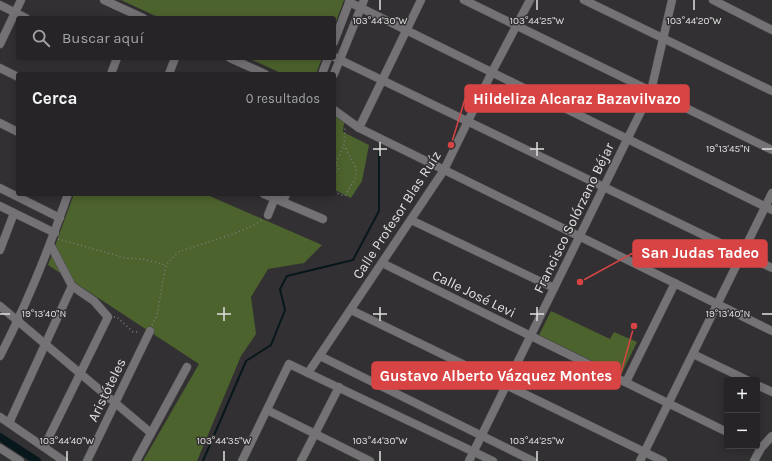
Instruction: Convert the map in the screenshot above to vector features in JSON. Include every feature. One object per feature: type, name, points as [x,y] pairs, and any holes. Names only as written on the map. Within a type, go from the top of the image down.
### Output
[{"type":"street","points":[[0,44],[21,0]]},
{"type":"street","points":[[104,0],[132,16]]},
{"type":"street","points":[[358,128],[422,0]]},
{"type":"street","points":[[464,0],[772,150]]},
{"type":"street","name":"Calle Profesor Blas Ruíz","points":[[308,373],[444,170],[492,72],[530,0]]},
{"type":"street","points":[[584,0],[772,91]]},
{"type":"street","name":"Francisco Solórzano Béjar","points":[[470,461],[651,91],[672,0]]},
{"type":"street","points":[[713,0],[772,30]]},
{"type":"street","points":[[336,37],[350,1],[362,4],[407,30],[769,208]]},
{"type":"street","points":[[334,72],[337,58],[362,4]]},
{"type":"street","points":[[0,5],[22,16]]},
{"type":"street","points":[[337,58],[772,268]]},
{"type":"street","points":[[112,72],[116,60]]},
{"type":"street","points":[[170,72],[174,60]]},
{"type":"street","points":[[234,60],[262,72]]},
{"type":"street","points":[[323,72],[327,60]]},
{"type":"street","points":[[0,68],[16,76]]},
{"type":"street","points":[[336,112],[358,128],[772,331]]},
{"type":"street","points":[[0,123],[16,131]]},
{"type":"street","points":[[0,188],[60,218]]},
{"type":"street","points":[[640,461],[742,254],[769,208],[772,193]]},
{"type":"street","points":[[0,356],[18,321],[60,218],[67,196]]},
{"type":"street","points":[[268,215],[275,196],[285,198],[323,219]]},
{"type":"street","points":[[0,206],[14,213],[52,238],[72,286],[94,301],[108,317],[44,447]]},
{"type":"street","points":[[0,250],[14,213]]},
{"type":"street","points":[[411,220],[554,288]]},
{"type":"street","name":"Calle José Levi","points":[[382,263],[724,431]]},
{"type":"street","points":[[626,382],[675,283]]},
{"type":"street","points":[[9,423],[72,286]]},
{"type":"street","points":[[0,306],[151,433]]},
{"type":"street","points":[[351,310],[664,461]]},
{"type":"street","name":"Aristóteles","points":[[88,461],[150,331]]},
{"type":"street","points":[[693,354],[741,377]]},
{"type":"street","points":[[320,356],[533,461]]},
{"type":"street","points":[[243,461],[289,364],[493,461]]},
{"type":"street","points":[[136,461],[187,367]]},
{"type":"street","points":[[760,386],[772,392]]},
{"type":"street","points":[[301,461],[339,388]]},
{"type":"street","points":[[267,410],[370,461]]},
{"type":"street","points":[[0,417],[64,461]]},
{"type":"street","points":[[760,446],[772,436]]},
{"type":"street","points":[[0,448],[20,461]]},
{"type":"street","points":[[754,461],[758,449]]},
{"type":"path","points":[[336,161],[344,145],[346,122]]},
{"type":"path","points":[[336,193],[345,196],[356,177],[356,168],[344,145]]},
{"type":"path","points":[[336,164],[339,168],[336,172]]},
{"type":"path","points":[[108,317],[117,317],[133,332],[150,331],[157,315],[166,265],[178,252],[254,226],[268,215]]},
{"type":"path","points":[[52,238],[125,258],[143,259],[166,265]]},
{"type":"green space","points":[[121,0],[344,0],[336,22],[336,16],[156,16]]},
{"type":"green space","points":[[252,60],[321,60],[317,72],[279,72]]},
{"type":"green space","points":[[336,117],[344,122],[343,132],[369,145],[362,181],[351,198],[336,190]]},
{"type":"green space","points":[[73,196],[210,196],[322,245],[304,263],[268,269],[251,297],[256,334],[241,356],[197,461],[143,461],[199,364],[48,265]]},
{"type":"green space","points":[[551,311],[610,339],[614,332],[637,342],[621,375],[539,335]]},
{"type":"waterway","points":[[203,461],[246,361],[271,345],[285,310],[280,289],[287,276],[353,260],[379,211],[379,152]]},
{"type":"waterway","points":[[0,437],[37,461]]},
{"type":"place","name":"Hildeliza Alcaraz Bazavilvazo","points":[[451,145]]},
{"type":"place","name":"San Judas Tadeo","points":[[580,282]]},
{"type":"place","name":"Gustavo Alberto Vázquez Montes","points":[[634,326]]}]
